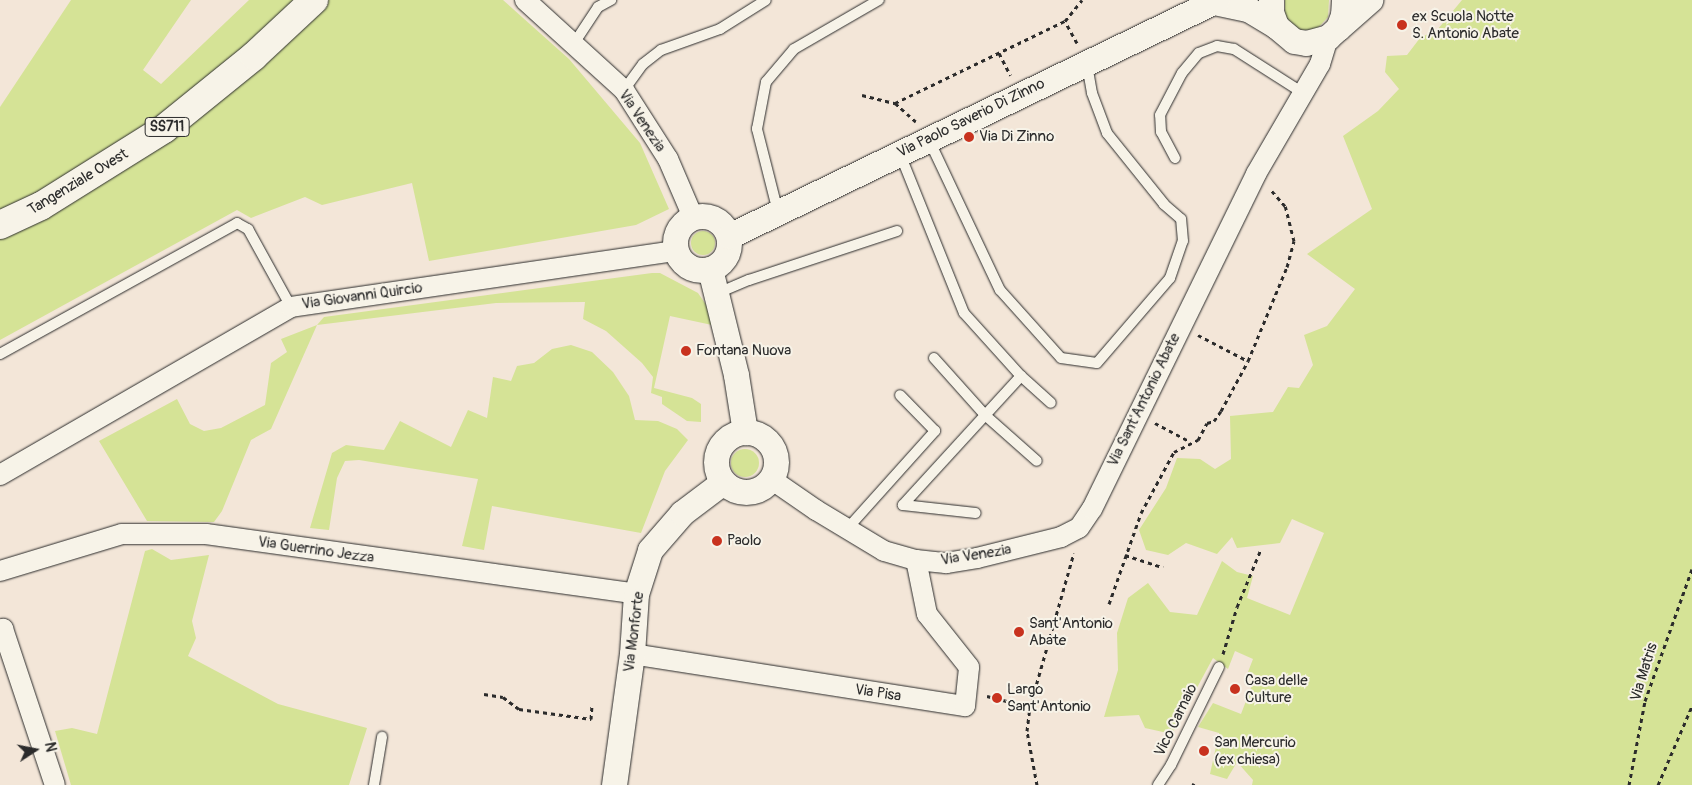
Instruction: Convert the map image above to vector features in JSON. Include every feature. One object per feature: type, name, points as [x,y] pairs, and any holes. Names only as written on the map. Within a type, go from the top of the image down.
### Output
[{"type":"main road","name":"Tangenziale Ovest","points":[[0,225],[41,206],[164,129],[254,56],[314,0]]},
{"type":"street","name":"Via Venezia","points":[[525,0],[624,90],[668,159],[693,217]]},
{"type":"street","name":"Via Paolo Saverio Di Zinno","points":[[728,236],[1215,0],[1248,9],[1276,26],[1284,35],[1306,44],[1342,16]]},
{"type":"street","points":[[1272,0],[1271,12],[1276,26]]},
{"type":"street","points":[[1342,16],[1370,0]]},
{"type":"street","name":"Via Sant'Antonio Abate","points":[[1079,528],[1092,509],[1180,325],[1256,174],[1320,64],[1342,16]]},
{"type":"street","points":[[708,216],[721,223],[728,236],[729,250],[722,262],[710,269],[690,266],[676,251],[675,237],[681,225],[693,217],[708,216]]},
{"type":"street","name":"Via Giovanni Quircio","points":[[0,475],[291,307],[676,251]]},
{"type":"street","points":[[710,269],[718,293],[745,432]]},
{"type":"street","points":[[745,432],[758,434],[768,442],[775,454],[776,467],[771,479],[764,487],[742,493],[723,482],[716,464],[720,446],[735,434],[745,432]]},
{"type":"street","name":"Via Venezia","points":[[771,479],[884,551],[916,560],[946,563],[977,558],[1061,537],[1079,528]]},
{"type":"street","name":"Via Monforte","points":[[614,785],[632,654],[636,594],[650,550],[682,513],[723,482]]},
{"type":"street","name":"Via Guerrino Jezza","points":[[0,571],[122,534],[206,534],[636,594]]},
{"type":"street","points":[[916,560],[927,614],[970,667],[966,691]]},
{"type":"street","points":[[1,627],[55,785]]},
{"type":"street","name":"Via Pisa","points":[[632,654],[965,706],[966,691]]},
{"type":"lane","points":[[573,45],[598,6],[611,0]]},
{"type":"lane","points":[[624,90],[643,64],[661,50],[720,29],[766,0]]},
{"type":"lane","points":[[778,212],[757,129],[766,82],[794,48],[879,0]]},
{"type":"lane","points":[[1175,158],[1161,132],[1160,115],[1182,73],[1199,53],[1217,46],[1234,48],[1303,93]]},
{"type":"lane","points":[[929,139],[1000,290],[1061,358],[1097,364],[1170,278],[1183,241],[1181,219],[1164,204],[1107,134],[1092,93],[1086,63]]},
{"type":"lane","points":[[900,153],[964,313],[1021,376],[1051,403]]},
{"type":"lane","points":[[0,354],[237,223],[248,229],[291,307]]},
{"type":"lane","points":[[718,293],[749,280],[897,231]]},
{"type":"lane","points":[[934,358],[985,415],[1037,460]]},
{"type":"lane","points":[[976,513],[903,505],[1021,376]]},
{"type":"lane","points":[[847,529],[935,431],[900,395]]},
{"type":"lane","name":"Vico Carnaio","points":[[1158,785],[1172,765],[1219,666]]},
{"type":"lane","points":[[374,785],[382,737]]},
{"type":"path","points":[[895,104],[1065,21],[1082,0]]},
{"type":"path","points":[[1065,21],[1086,63]]},
{"type":"path","points":[[862,95],[895,104],[921,126],[929,139]]},
{"type":"path","points":[[1109,604],[1141,513],[1174,452],[1190,442],[1198,440],[1207,423],[1218,416],[1248,361],[1288,267],[1294,240],[1285,206],[1256,174]]},
{"type":"path","points":[[1180,325],[1248,361]]},
{"type":"path","points":[[1138,412],[1190,442]]},
{"type":"path","points":[[1037,785],[1027,731],[1030,707],[1079,528]]},
{"type":"path","points":[[1219,666],[1237,607],[1261,549]]},
{"type":"path","points":[[1125,555],[1163,567]]},
{"type":"path","name":"Via Matris","points":[[1629,785],[1645,700],[1674,611],[1692,569]]},
{"type":"path","points":[[966,691],[1030,707]]},
{"type":"path","points":[[484,694],[503,697],[520,709],[591,720],[592,706]]},
{"type":"path","points":[[1658,785],[1692,706]]},
{"type":"green space","points":[[71,0],[191,0],[143,70],[161,84],[249,0],[503,0],[569,59],[640,143],[669,209],[636,225],[429,261],[412,183],[322,205],[305,197],[251,218],[237,210],[0,340],[0,107]]},
{"type":"green space","points":[[1285,0],[1329,0],[1328,17],[1316,30],[1298,30],[1285,16]]},
{"type":"green space","points":[[1462,0],[1692,0],[1692,785],[1252,785],[1253,780],[1237,762],[1227,779],[1210,774],[1219,733],[1198,727],[1213,703],[1241,714],[1256,675],[1248,672],[1253,659],[1235,651],[1228,669],[1213,658],[1172,734],[1145,728],[1139,715],[1104,717],[1118,670],[1117,633],[1128,598],[1148,583],[1170,612],[1197,615],[1222,561],[1237,572],[1253,576],[1247,598],[1290,615],[1324,533],[1292,519],[1280,543],[1237,548],[1232,537],[1217,554],[1186,543],[1168,555],[1146,550],[1139,530],[1166,488],[1177,458],[1200,459],[1215,469],[1231,459],[1230,416],[1273,412],[1288,387],[1299,388],[1313,365],[1304,335],[1327,326],[1355,289],[1307,254],[1372,209],[1343,136],[1378,111],[1399,89],[1385,72],[1387,56],[1407,55],[1420,38],[1438,29]]},
{"type":"green space","points":[[703,231],[711,235],[715,243],[711,251],[703,255],[695,251],[691,243],[695,235]]},
{"type":"green space","points":[[660,273],[698,293],[709,309],[712,325],[670,316],[654,388],[692,398],[701,404],[701,422],[687,421],[662,404],[662,397],[651,393],[653,377],[642,363],[606,331],[583,319],[585,302],[496,303],[317,325],[324,317]]},
{"type":"green space","points":[[317,325],[271,429],[251,440],[222,511],[214,522],[147,521],[99,441],[177,399],[190,424],[204,431],[221,428],[265,405],[271,363],[287,352],[281,339]]},
{"type":"green space","points":[[571,345],[592,352],[613,372],[629,396],[635,420],[658,421],[677,429],[688,440],[665,471],[641,533],[492,506],[484,550],[462,546],[478,479],[359,460],[345,461],[337,478],[329,530],[310,528],[332,453],[346,445],[384,450],[400,421],[451,447],[468,410],[487,418],[493,377],[511,381],[517,366],[534,363],[552,349]]},
{"type":"green space","points":[[745,449],[755,453],[759,463],[755,473],[745,477],[735,473],[731,463],[735,453]]},
{"type":"green space","points":[[152,549],[171,560],[209,555],[192,621],[196,638],[188,656],[278,704],[367,728],[349,785],[71,785],[55,731],[72,728],[97,734],[145,551]]},
{"type":"place","name":"ex Scuola Notte S. Antonio Abate","points":[[1402,25]]},
{"type":"place","name":"Via Di Zinno","points":[[969,137]]},
{"type":"place","name":"Fontana Nuova","points":[[686,351]]},
{"type":"place","name":"Paolo","points":[[717,541]]},
{"type":"place","name":"Sant'Antonio Abate","points":[[1019,632]]},
{"type":"place","name":"Casa delle Culture","points":[[1235,689]]},
{"type":"place","name":"Largo Sant'Antonio","points":[[997,698]]},
{"type":"place","name":"San Mercurio (ex chiesa)","points":[[1204,751]]}]
